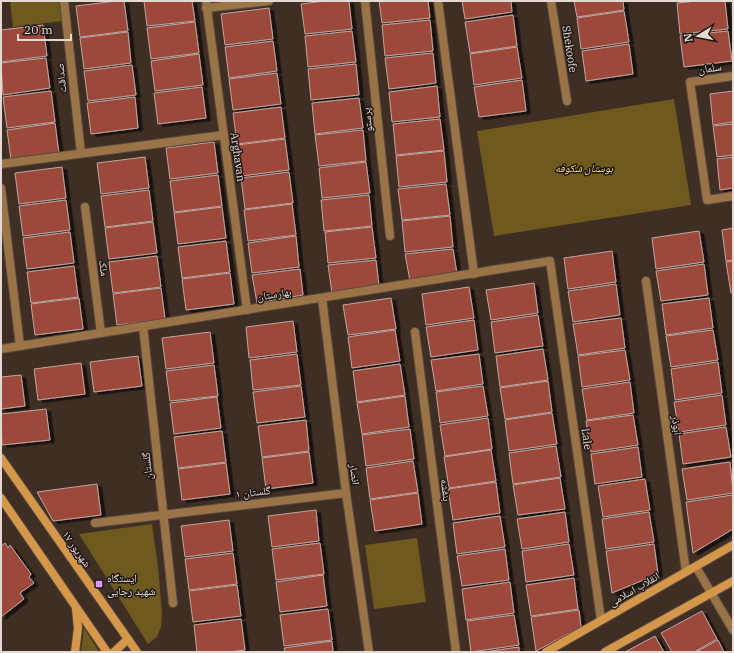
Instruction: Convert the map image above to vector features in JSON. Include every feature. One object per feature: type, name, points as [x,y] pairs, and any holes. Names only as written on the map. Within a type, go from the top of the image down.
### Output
[{"type":"main road","name":"۱۷ شهریور","points":[[1,458],[137,652]]},
{"type":"main road","points":[[1,498],[107,652]]},
{"type":"main road","name":"انقلاب اسلامی","points":[[546,652],[733,545]]},
{"type":"main road","points":[[605,652],[733,581]]},
{"type":"main road","points":[[75,652],[78,628],[76,608]]},
{"type":"main road","points":[[114,652],[128,639]]},
{"type":"street","name":"صداقت","points":[[64,1],[80,153]]},
{"type":"street","name":"Arghavan","points":[[248,310],[206,5],[269,1]]},
{"type":"street","name":"پرستو","points":[[365,1],[390,236]]},
{"type":"street","points":[[438,1],[474,274]]},
{"type":"street","name":"Shekoofe","points":[[551,1],[567,102]]},
{"type":"street","name":"سلمان","points":[[733,76],[690,82],[707,200],[733,196]]},
{"type":"street","points":[[1,164],[224,134]]},
{"type":"street","points":[[1,188],[20,346]]},
{"type":"street","name":"ملک","points":[[85,207],[101,333]]},
{"type":"street","name":"بهارستان","points":[[1,349],[550,262]]},
{"type":"street","name":"Lale","points":[[550,262],[601,620]]},
{"type":"street","name":"ابوذر","points":[[646,281],[686,572]]},
{"type":"street","name":"انصار","points":[[322,298],[346,493],[369,652]]},
{"type":"street","name":"گلستان","points":[[143,326],[173,602]]},
{"type":"street","name":"بنفشه","points":[[415,332],[456,652]]},
{"type":"street","name":"گلستان ۱","points":[[95,523],[346,493]]},
{"type":"street","points":[[696,567],[733,630]]},
{"type":"green space","points":[[10,1],[59,1],[62,21],[13,27]]},
{"type":"green space","name":"بوستان شکوفه","points":[[674,99],[691,205],[494,236],[477,131]]},
{"type":"green space","points":[[152,524],[162,613],[161,627],[157,637],[148,644],[79,534]]},
{"type":"green space","points":[[417,538],[426,602],[374,609],[365,545]]},
{"type":"green space","points":[[84,628],[99,652],[81,652]]},
{"type":"building","points":[[124,1],[128,31],[80,37],[76,6]]},
{"type":"building","points":[[144,1],[192,1],[195,21],[147,26]]},
{"type":"building","points":[[325,1],[349,1],[352,29],[305,34],[301,4]]},
{"type":"building","points":[[379,1],[428,1],[430,18],[382,23]]},
{"type":"building","points":[[462,1],[511,1],[512,12],[465,19]]},
{"type":"building","points":[[574,1],[623,1],[624,10],[577,17]]},
{"type":"building","points":[[725,1],[728,29],[680,34],[677,3]]},
{"type":"building","points":[[269,8],[273,39],[225,45],[221,14]]},
{"type":"building","points":[[624,11],[629,42],[581,49],[577,18]]},
{"type":"building","points":[[513,15],[517,46],[470,53],[465,22]]},
{"type":"building","points":[[430,20],[433,51],[385,56],[382,25]]},
{"type":"building","points":[[195,22],[199,53],[151,59],[147,28]]},
{"type":"building","points":[[43,25],[47,56],[1,62],[1,30]]},
{"type":"building","points":[[352,31],[356,62],[308,67],[305,36]]},
{"type":"building","points":[[728,31],[732,61],[684,67],[680,36]]},
{"type":"building","points":[[128,32],[131,63],[84,69],[80,38]]},
{"type":"building","points":[[273,41],[277,71],[229,78],[225,47]]},
{"type":"building","points":[[629,44],[633,74],[586,81],[582,51]]},
{"type":"building","points":[[517,47],[522,78],[474,85],[470,54]]},
{"type":"building","points":[[433,53],[436,83],[389,89],[385,58]]},
{"type":"building","points":[[199,54],[203,85],[155,91],[151,61]]},
{"type":"building","points":[[46,58],[50,88],[3,95],[1,63]]},
{"type":"building","points":[[356,64],[359,95],[311,100],[308,69]]},
{"type":"building","points":[[132,65],[136,95],[88,101],[84,71]]},
{"type":"building","points":[[277,73],[281,104],[233,110],[229,79]]},
{"type":"building","points":[[522,80],[526,111],[479,117],[474,87]]},
{"type":"building","points":[[437,86],[440,117],[392,122],[389,92]]},
{"type":"building","points":[[202,87],[206,118],[158,124],[154,93]]},
{"type":"building","points":[[51,91],[55,122],[7,128],[3,97]]},
{"type":"building","points":[[733,91],[733,122],[713,125],[710,94]]},
{"type":"building","points":[[135,97],[138,128],[91,134],[87,103]]},
{"type":"building","points":[[359,98],[363,128],[315,134],[312,103]]},
{"type":"building","points":[[281,107],[285,138],[237,144],[233,113]]},
{"type":"building","points":[[440,119],[444,150],[396,155],[393,124]]},
{"type":"building","points":[[55,123],[59,154],[11,160],[7,130]]},
{"type":"building","points":[[733,124],[733,155],[717,157],[713,126]]},
{"type":"building","points":[[363,130],[366,161],[319,166],[315,135]]},
{"type":"building","points":[[285,139],[289,170],[241,176],[237,145]]},
{"type":"building","points":[[214,142],[218,173],[170,179],[166,148]]},
{"type":"building","points":[[444,151],[447,182],[399,187],[396,156]]},
{"type":"building","points":[[145,157],[149,188],[101,194],[97,163]]},
{"type":"building","points":[[733,157],[733,188],[720,190],[717,159]]},
{"type":"building","points":[[366,162],[370,193],[322,198],[319,168]]},
{"type":"building","points":[[62,167],[66,198],[19,204],[15,173]]},
{"type":"building","points":[[289,172],[293,203],[245,209],[241,178]]},
{"type":"building","points":[[218,175],[222,206],[174,212],[170,181]]},
{"type":"building","points":[[446,184],[450,215],[402,220],[398,189]]},
{"type":"building","points":[[149,190],[153,221],[105,227],[101,196]]},
{"type":"building","points":[[369,195],[372,226],[324,231],[321,200]]},
{"type":"building","points":[[66,200],[70,230],[23,236],[19,206]]},
{"type":"building","points":[[292,204],[296,235],[248,241],[244,210]]},
{"type":"building","points":[[222,207],[226,238],[178,244],[174,213]]},
{"type":"building","points":[[450,216],[453,247],[405,252],[402,221]]},
{"type":"building","points":[[153,222],[157,253],[109,259],[105,228]]},
{"type":"building","points":[[372,227],[376,258],[328,263],[325,232]]},
{"type":"building","points":[[733,228],[733,260],[726,261],[722,230]]},
{"type":"building","points":[[699,231],[704,262],[656,269],[652,238]]},
{"type":"building","points":[[70,232],[74,263],[27,269],[23,238]]},
{"type":"building","points":[[296,236],[299,267],[252,273],[248,243]]},
{"type":"building","points":[[226,241],[230,272],[182,278],[178,247]]},
{"type":"building","points":[[453,249],[457,274],[410,281],[405,254]]},
{"type":"building","points":[[612,251],[616,282],[568,289],[564,258]]},
{"type":"building","points":[[157,256],[161,287],[113,293],[109,262]]},
{"type":"building","points":[[376,260],[379,286],[332,293],[328,265]]},
{"type":"building","points":[[733,261],[733,293],[731,293],[726,262]]},
{"type":"building","points":[[704,264],[708,295],[661,301],[656,271]]},
{"type":"building","points":[[74,266],[78,297],[31,303],[27,272]]},
{"type":"building","points":[[300,269],[303,295],[257,303],[252,275]]},
{"type":"building","points":[[230,273],[234,304],[186,310],[182,279]]},
{"type":"building","points":[[534,283],[538,313],[491,320],[486,290]]},
{"type":"building","points":[[616,284],[620,315],[573,322],[568,291]]},
{"type":"building","points":[[469,287],[474,318],[426,325],[422,294]]},
{"type":"building","points":[[161,288],[165,319],[117,325],[113,294]]},
{"type":"building","points":[[79,298],[83,329],[35,335],[31,304]]},
{"type":"building","points":[[391,298],[396,329],[348,335],[343,305]]},
{"type":"building","points":[[709,298],[713,328],[666,335],[662,304]]},
{"type":"building","points":[[538,315],[543,346],[495,353],[491,322]]},
{"type":"building","points":[[621,318],[625,348],[578,355],[573,324]]},
{"type":"building","points":[[474,320],[478,350],[431,357],[426,327]]},
{"type":"building","points":[[293,321],[297,352],[249,358],[246,327]]},
{"type":"building","points":[[395,330],[400,361],[352,368],[348,337]]},
{"type":"building","points":[[713,330],[718,360],[671,367],[666,336]]},
{"type":"building","points":[[210,332],[214,363],[166,369],[162,338]]},
{"type":"building","points":[[543,349],[548,380],[500,387],[496,356]]},
{"type":"building","points":[[625,350],[630,380],[582,387],[578,356]]},
{"type":"building","points":[[297,354],[301,385],[253,390],[250,360]]},
{"type":"building","points":[[479,354],[483,384],[436,391],[431,360]]},
{"type":"building","points":[[138,356],[142,386],[94,392],[90,362]]},
{"type":"building","points":[[718,362],[722,393],[675,400],[671,369]]},
{"type":"building","points":[[81,363],[85,394],[38,400],[34,369]]},
{"type":"building","points":[[400,364],[405,395],[357,402],[353,371]]},
{"type":"building","points":[[214,365],[218,396],[170,401],[166,371]]},
{"type":"building","points":[[21,375],[25,406],[1,409],[1,377]]},
{"type":"building","points":[[548,381],[552,412],[505,419],[500,388]]},
{"type":"building","points":[[630,382],[634,413],[587,420],[582,389]]},
{"type":"building","points":[[301,386],[305,417],[257,423],[253,392]]},
{"type":"building","points":[[483,386],[488,416],[440,423],[436,392]]},
{"type":"building","points":[[722,395],[726,425],[679,432],[674,402]]},
{"type":"building","points":[[405,396],[409,427],[362,434],[357,403]]},
{"type":"building","points":[[217,397],[221,428],[174,434],[170,403]]},
{"type":"building","points":[[46,409],[50,440],[2,445],[1,414]]},
{"type":"building","points":[[552,413],[557,444],[509,451],[505,420]]},
{"type":"building","points":[[633,415],[638,445],[591,452],[586,421]]},
{"type":"building","points":[[488,418],[492,449],[445,456],[440,425]]},
{"type":"building","points":[[306,420],[309,451],[262,457],[258,426]]},
{"type":"building","points":[[726,427],[731,457],[683,464],[679,434]]},
{"type":"building","points":[[410,429],[414,459],[366,466],[362,435]]},
{"type":"building","points":[[222,431],[226,462],[178,468],[174,437]]},
{"type":"building","points":[[556,446],[561,477],[513,484],[509,453]]},
{"type":"building","points":[[638,447],[642,477],[595,484],[591,454]]},
{"type":"building","points":[[491,450],[496,481],[449,488],[444,457]]},
{"type":"building","points":[[309,452],[313,483],[266,489],[262,458]]},
{"type":"building","points":[[413,461],[418,492],[370,499],[366,468]]},
{"type":"building","points":[[730,462],[733,493],[687,500],[682,469]]},
{"type":"building","points":[[226,463],[230,494],[182,500],[178,469]]},
{"type":"building","points":[[560,478],[565,509],[518,515],[513,485]]},
{"type":"building","points":[[645,479],[650,510],[603,517],[598,486]]},
{"type":"building","points":[[496,482],[500,513],[453,520],[448,489]]},
{"type":"building","points":[[97,484],[101,515],[53,521],[37,492]]},
{"type":"building","points":[[418,493],[422,524],[375,531],[370,500]]},
{"type":"building","points":[[733,495],[733,529],[693,553],[686,502]]},
{"type":"building","points":[[316,510],[319,541],[272,547],[268,516]]},
{"type":"building","points":[[565,512],[569,542],[522,549],[517,519]]},
{"type":"building","points":[[649,512],[654,542],[606,549],[602,519]]},
{"type":"building","points":[[500,516],[505,547],[457,554],[453,523]]},
{"type":"building","points":[[229,520],[233,551],[185,557],[181,526]]},
{"type":"building","points":[[5,543],[8,548],[10,545],[31,574],[29,577],[34,583],[20,593],[24,599],[1,617],[1,546]]},
{"type":"building","points":[[320,543],[324,574],[276,580],[272,549]]},
{"type":"building","points":[[569,544],[574,575],[526,582],[522,551]]},
{"type":"building","points":[[654,544],[658,574],[612,593],[606,551]]},
{"type":"building","points":[[505,549],[509,580],[462,586],[457,556]]},
{"type":"building","points":[[233,553],[237,584],[189,590],[185,559]]},
{"type":"building","points":[[323,575],[327,606],[280,612],[276,582]]},
{"type":"building","points":[[574,578],[578,609],[531,616],[526,585]]},
{"type":"building","points":[[510,582],[514,613],[466,620],[462,589]]},
{"type":"building","points":[[237,585],[241,616],[193,622],[189,591]]},
{"type":"building","points":[[328,609],[332,640],[284,646],[280,615]]},
{"type":"building","points":[[579,610],[581,627],[536,651],[531,617]]},
{"type":"building","points":[[702,611],[717,639],[694,652],[672,652],[661,633]]},
{"type":"building","points":[[514,615],[519,645],[471,652],[467,621]]},
{"type":"building","points":[[241,619],[245,650],[228,652],[197,652],[194,625]]},
{"type":"building","points":[[655,636],[664,652],[625,652]]},
{"type":"building","points":[[718,640],[724,652],[696,652]]},
{"type":"building","points":[[332,641],[333,652],[285,652],[284,648]]},
{"type":"building","points":[[519,647],[519,652],[484,652]]},
{"type":"place","name":"ایستگاه شهید رجایی","points":[[99,584]]}]
